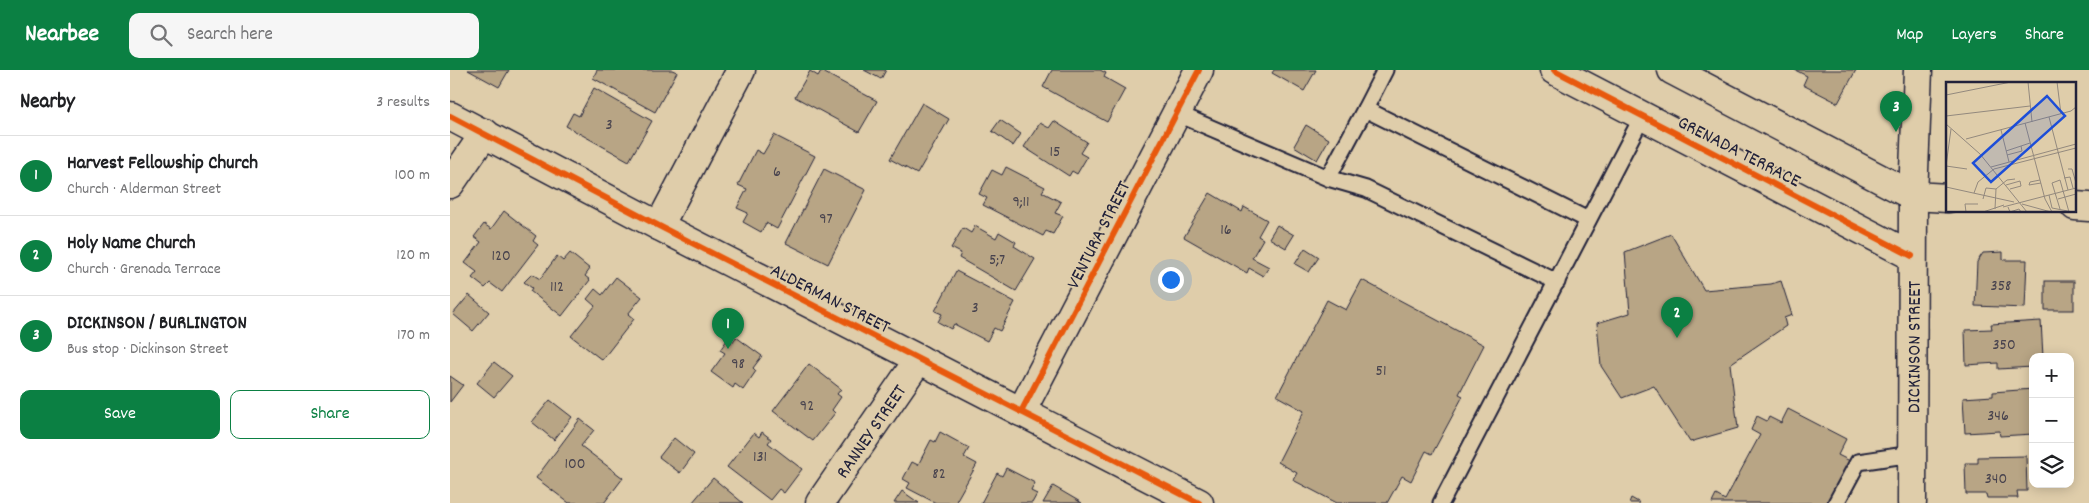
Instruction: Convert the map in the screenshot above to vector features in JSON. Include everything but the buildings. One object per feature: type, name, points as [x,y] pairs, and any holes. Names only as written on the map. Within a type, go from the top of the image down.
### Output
[{"type":"street","points":[[659,226],[741,70]]},
{"type":"street","name":"VENTURA STREET","points":[[1021,412],[1199,70]]},
{"type":"street","name":"GRENADA TERRACE","points":[[1554,70],[1912,256]]},
{"type":"street","name":"GRENADA TERRACE","points":[[1672,70],[1913,196]]},
{"type":"street","name":"DICKINSON STREET","points":[[1912,503],[1912,256],[1918,70]]},
{"type":"street","name":"ALDERMAN STREET","points":[[450,116],[659,226],[1199,503]]},
{"type":"street","points":[[450,184],[485,133]]},
{"type":"street","points":[[1913,196],[1946,198]]},
{"type":"street","points":[[2076,206],[2089,207]]},
{"type":"street","name":"RANNEY STREET","points":[[820,503],[919,360]]},
{"type":"lane","points":[[1328,178],[1385,70]]},
{"type":"lane","points":[[1365,109],[1588,220]]},
{"type":"lane","points":[[1176,114],[1328,178],[1366,189],[1557,282]]},
{"type":"lane","points":[[1441,503],[1642,116]]},
{"type":"lane","points":[[1836,503],[1858,462],[1912,454]]},
{"type":"cycle path","points":[[1021,412],[1199,70]]},
{"type":"cycle path","points":[[1554,70],[1912,256]]},
{"type":"cycle path","points":[[450,116],[659,226],[1199,503]]},
{"type":"place","name":"DICKINSON / BURLINGTON","points":[[1896,132]]},
{"type":"place","name":"Holy Name Church","points":[[1677,338]]},
{"type":"place","name":"Harvest Fellowship Church","points":[[728,349]]}]
